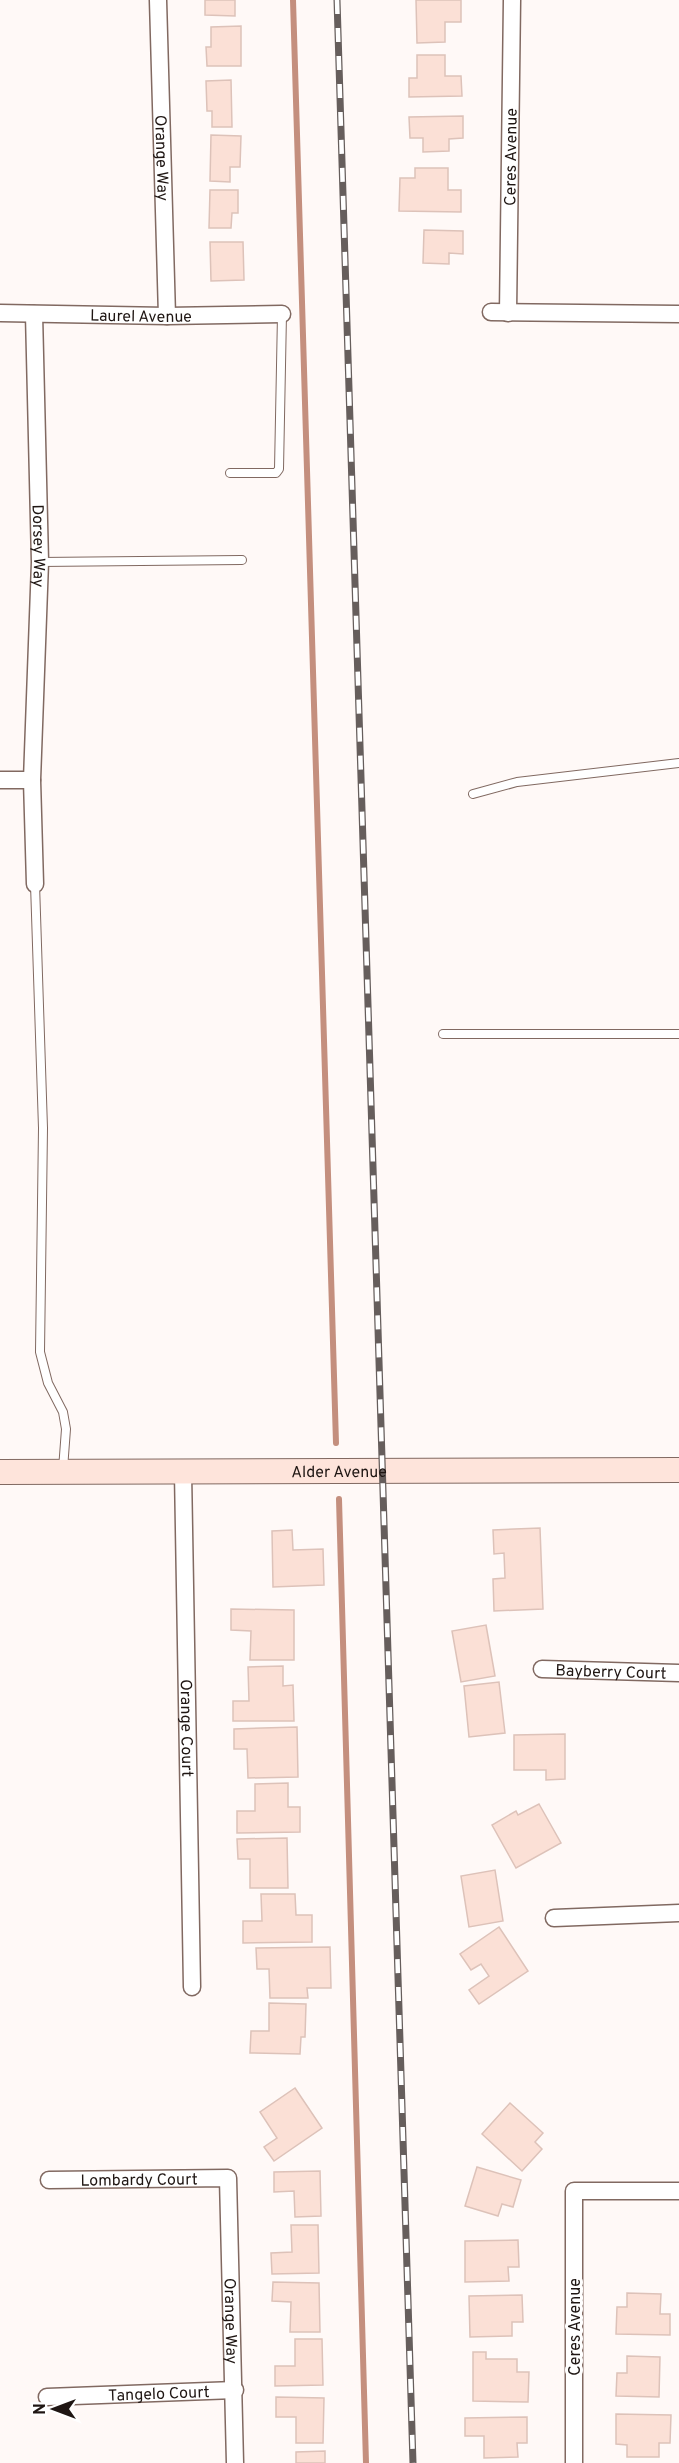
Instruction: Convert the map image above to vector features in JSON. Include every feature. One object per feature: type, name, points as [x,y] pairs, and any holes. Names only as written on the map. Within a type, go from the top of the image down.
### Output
[{"type":"main road","name":"Alder Avenue","points":[[0,1472],[679,1470]]},
{"type":"street","name":"Orange Way","points":[[158,0],[167,316]]},
{"type":"street","name":"Ceres Avenue","points":[[512,0],[499,313],[679,314]]},
{"type":"street","name":"Laurel Avenue","points":[[0,313],[167,316],[282,314]]},
{"type":"street","name":"Dorsey Way","points":[[34,314],[40,562],[32,780],[35,884]]},
{"type":"street","points":[[0,780],[32,780]]},
{"type":"street","name":"Orange Court","points":[[183,1472],[192,1987]]},
{"type":"street","name":"Bayberry Court","points":[[542,1669],[679,1673]]},
{"type":"street","points":[[554,1918],[679,1913]]},
{"type":"street","name":"Orange Way","points":[[228,2178],[236,2463]]},
{"type":"street","name":"Lombardy Court","points":[[49,2180],[228,2178]]},
{"type":"street","name":"Ceres Avenue","points":[[574,2463],[574,2191],[679,2191]]},
{"type":"street","name":"Tangelo Court","points":[[47,2397],[235,2390]]},
{"type":"lane","points":[[230,473],[276,473],[279,469],[282,314]]},
{"type":"lane","points":[[40,562],[242,560]]},
{"type":"lane","points":[[473,794],[517,782],[679,763]]},
{"type":"lane","points":[[35,884],[43,1128],[40,1352],[48,1383],[63,1412],[66,1430],[63,1472]]},
{"type":"lane","points":[[443,1034],[679,1034]]},
{"type":"building","points":[[205,0],[235,0],[235,16],[205,15]]},
{"type":"building","points":[[416,0],[461,0],[461,22],[445,22],[445,42],[417,43]]},
{"type":"building","points":[[241,26],[241,66],[207,66],[206,47],[211,47],[211,27]]},
{"type":"building","points":[[417,55],[445,55],[445,76],[461,76],[462,96],[409,97],[409,78],[417,78]]},
{"type":"building","points":[[231,80],[232,127],[212,127],[212,111],[207,111],[206,81]]},
{"type":"building","points":[[463,116],[463,138],[449,139],[449,151],[423,152],[423,138],[410,138],[409,117]]},
{"type":"building","points":[[211,135],[241,136],[240,167],[230,167],[230,182],[210,181]]},
{"type":"building","points":[[415,168],[448,168],[448,190],[461,190],[461,212],[399,211],[400,178],[415,178]]},
{"type":"building","points":[[210,190],[238,190],[238,213],[232,213],[231,228],[209,228]]},
{"type":"building","points":[[424,230],[463,231],[463,254],[449,253],[449,264],[423,263]]},
{"type":"building","points":[[210,242],[243,242],[244,280],[211,281]]},
{"type":"building","points":[[540,1528],[543,1609],[494,1611],[493,1579],[505,1578],[504,1553],[494,1554],[493,1530]]},
{"type":"building","points":[[292,1530],[293,1550],[323,1549],[324,1585],[273,1587],[272,1531]]},
{"type":"building","points":[[231,1609],[294,1610],[294,1660],[250,1660],[251,1631],[231,1630]]},
{"type":"building","points":[[486,1625],[495,1676],[461,1682],[452,1631]]},
{"type":"building","points":[[283,1666],[283,1686],[293,1685],[294,1721],[233,1721],[233,1701],[249,1701],[248,1667]]},
{"type":"building","points":[[499,1682],[505,1733],[469,1737],[464,1686]]},
{"type":"building","points":[[297,1727],[298,1777],[248,1778],[247,1749],[234,1749],[234,1729]]},
{"type":"building","points":[[565,1734],[565,1779],[546,1780],[546,1770],[514,1770],[514,1735]]},
{"type":"building","points":[[288,1783],[288,1807],[300,1807],[300,1832],[237,1833],[237,1811],[255,1811],[255,1784]]},
{"type":"building","points":[[539,1804],[561,1843],[516,1868],[492,1825],[516,1811],[518,1815]]},
{"type":"building","points":[[287,1838],[288,1888],[250,1888],[250,1859],[238,1859],[237,1839]]},
{"type":"building","points":[[495,1870],[503,1921],[469,1927],[461,1876]]},
{"type":"building","points":[[261,1894],[295,1894],[296,1915],[312,1915],[312,1942],[243,1943],[243,1921],[262,1921]]},
{"type":"building","points":[[499,1927],[528,1971],[479,2004],[469,1990],[489,1976],[481,1964],[471,1970],[460,1954]]},
{"type":"building","points":[[330,1947],[331,1988],[307,1988],[308,1998],[270,1998],[269,1969],[257,1969],[256,1948]]},
{"type":"building","points":[[269,2003],[306,2004],[305,2037],[301,2037],[300,2054],[250,2053],[251,2031],[269,2031]]},
{"type":"building","points":[[295,2088],[322,2128],[274,2161],[264,2147],[277,2138],[260,2112]]},
{"type":"building","points":[[510,2103],[543,2133],[535,2142],[542,2149],[522,2171],[482,2134]]},
{"type":"building","points":[[477,2167],[521,2180],[513,2207],[502,2204],[498,2216],[465,2206]]},
{"type":"building","points":[[320,2171],[321,2216],[295,2217],[294,2191],[274,2192],[274,2172]]},
{"type":"building","points":[[291,2225],[318,2225],[319,2273],[272,2274],[271,2253],[292,2252]]},
{"type":"building","points":[[518,2240],[519,2267],[508,2267],[509,2281],[465,2282],[465,2241]]},
{"type":"building","points":[[273,2282],[319,2283],[320,2332],[290,2332],[291,2302],[272,2301]]},
{"type":"building","points":[[627,2293],[661,2294],[660,2314],[670,2314],[670,2335],[616,2334],[617,2307],[627,2307]]},
{"type":"building","points":[[522,2295],[523,2322],[512,2322],[512,2336],[470,2337],[469,2296]]},
{"type":"building","points":[[295,2339],[322,2339],[323,2385],[275,2386],[275,2366],[295,2366]]},
{"type":"building","points":[[473,2352],[486,2352],[486,2359],[517,2359],[517,2372],[529,2372],[528,2402],[473,2401]]},
{"type":"building","points":[[627,2356],[660,2357],[659,2397],[616,2396],[617,2373],[627,2373]]},
{"type":"building","points":[[276,2397],[324,2398],[323,2443],[296,2443],[296,2417],[276,2417]]},
{"type":"building","points":[[616,2414],[671,2415],[670,2443],[659,2443],[659,2457],[627,2457],[627,2445],[616,2444]]},
{"type":"building","points":[[527,2417],[527,2443],[517,2443],[518,2457],[484,2458],[484,2436],[465,2436],[465,2418]]},
{"type":"building","points":[[325,2451],[325,2463],[296,2463],[296,2452]]},
{"type":"waterway","points":[[293,0],[336,1443]]},
{"type":"waterway","points":[[339,1499],[366,2463]]},
{"type":"railway","points":[[337,0],[413,2463]]}]
